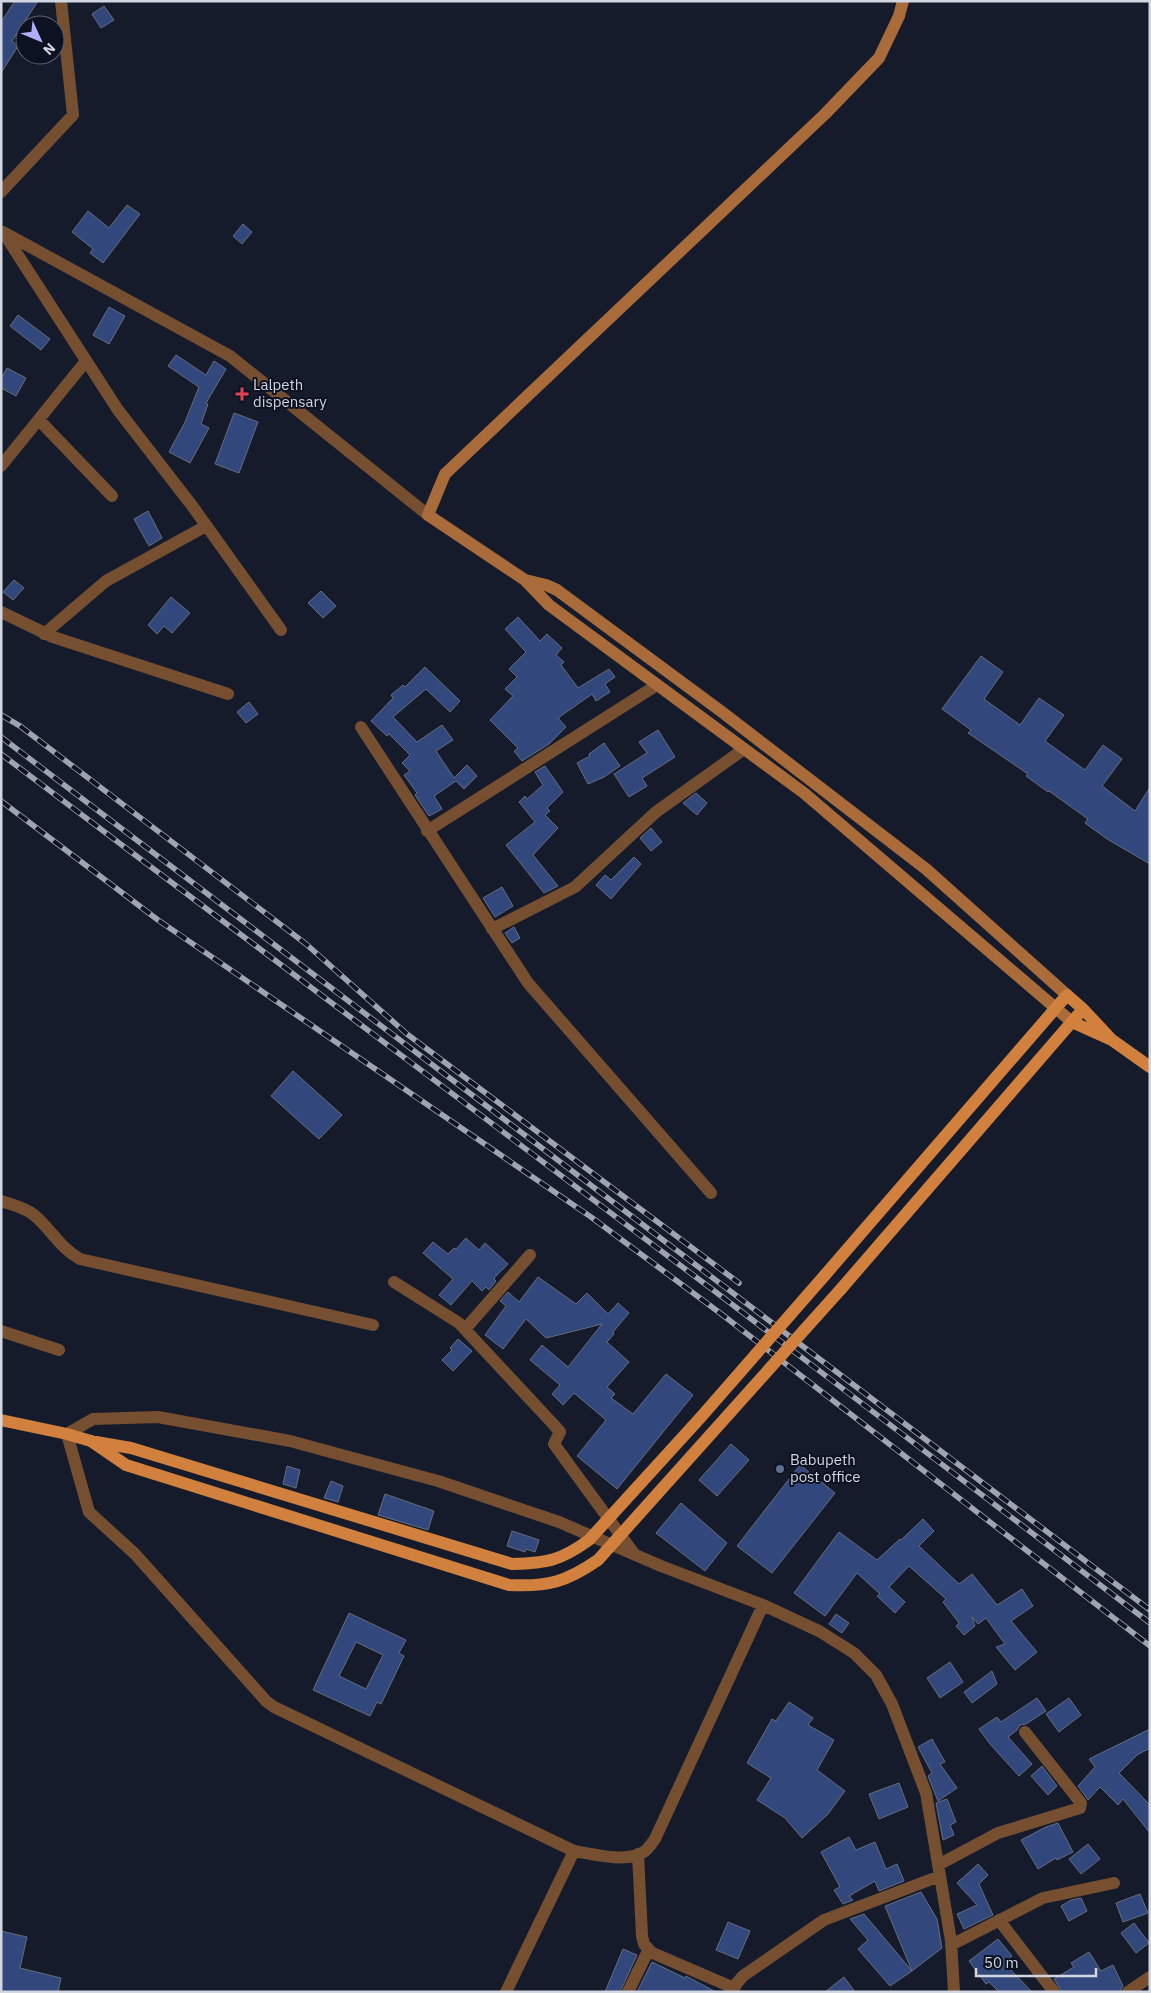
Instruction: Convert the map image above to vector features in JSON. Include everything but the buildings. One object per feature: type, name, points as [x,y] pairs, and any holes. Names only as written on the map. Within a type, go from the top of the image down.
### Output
[{"type":"main road","points":[[1,1420],[91,1441],[131,1448],[434,1542],[512,1564],[536,1564],[556,1560],[588,1540],[701,1417],[1067,995],[1112,1040]]},
{"type":"main road","points":[[91,1441],[126,1465],[509,1585],[542,1585],[560,1582],[598,1560],[841,1289],[1083,1009]]},
{"type":"main road","points":[[1072,1022],[1112,1040],[1150,1067]]},
{"type":"street","points":[[428,515],[445,474],[825,114],[879,58],[899,16],[903,1]]},
{"type":"street","points":[[1,192],[73,115],[64,2]]},
{"type":"street","points":[[2,231],[230,356],[428,515],[525,580],[549,605],[804,793],[1072,1022]]},
{"type":"street","points":[[2,231],[118,410],[206,526],[281,630]]},
{"type":"street","points":[[1,466],[86,361]]},
{"type":"street","points":[[39,420],[112,496]]},
{"type":"street","points":[[44,634],[106,581],[206,526]]},
{"type":"street","points":[[525,580],[557,590],[730,718],[926,869],[1067,995]]},
{"type":"street","points":[[1,612],[44,634],[228,694]]},
{"type":"street","points":[[427,831],[657,685]]},
{"type":"street","points":[[362,728],[427,831],[534,992],[711,1194]]},
{"type":"street","points":[[492,930],[575,887],[656,812],[744,749]]},
{"type":"street","points":[[1,1201],[24,1208],[35,1216],[71,1253],[80,1259],[373,1326]]},
{"type":"street","points":[[466,1328],[530,1255]]},
{"type":"street","points":[[394,1282],[466,1328],[560,1432],[554,1444],[635,1555]]},
{"type":"street","points":[[1,1332],[59,1350]]},
{"type":"street","points":[[763,1605],[655,1839],[644,1852],[632,1857],[616,1857],[574,1851],[270,1704],[135,1554],[89,1512],[67,1434],[93,1419],[158,1417],[290,1441],[438,1481],[559,1522],[635,1555],[763,1605],[820,1631],[854,1653],[876,1676],[892,1704],[926,1793],[951,1944],[954,1989],[942,1992]]},
{"type":"street","points":[[648,1951],[733,1990],[744,1976],[817,1924],[939,1871],[998,1833],[1080,1808],[1081,1803],[1025,1732]]},
{"type":"street","points":[[506,1992],[574,1851]]},
{"type":"street","points":[[628,1992],[648,1951],[650,1951],[644,1944],[642,1936],[638,1854]]},
{"type":"street","points":[[951,1944],[1050,1895],[1114,1883]]},
{"type":"street","points":[[999,1920],[1054,1992]]},
{"type":"street","points":[[1128,1992],[1150,1977]]},
{"type":"railway","points":[[1,715],[20,726],[306,944],[407,1034],[739,1283]]},
{"type":"railway","points":[[1,737],[1150,1610]]},
{"type":"railway","points":[[1,754],[729,1302],[1150,1623]]},
{"type":"railway","points":[[1,801],[158,920],[591,1217],[720,1313],[1150,1646]]},
{"type":"place","name":"Lalpeth dispensary","points":[[242,394]]},
{"type":"place","name":"Babupeth post office","points":[[780,1469]]}]
